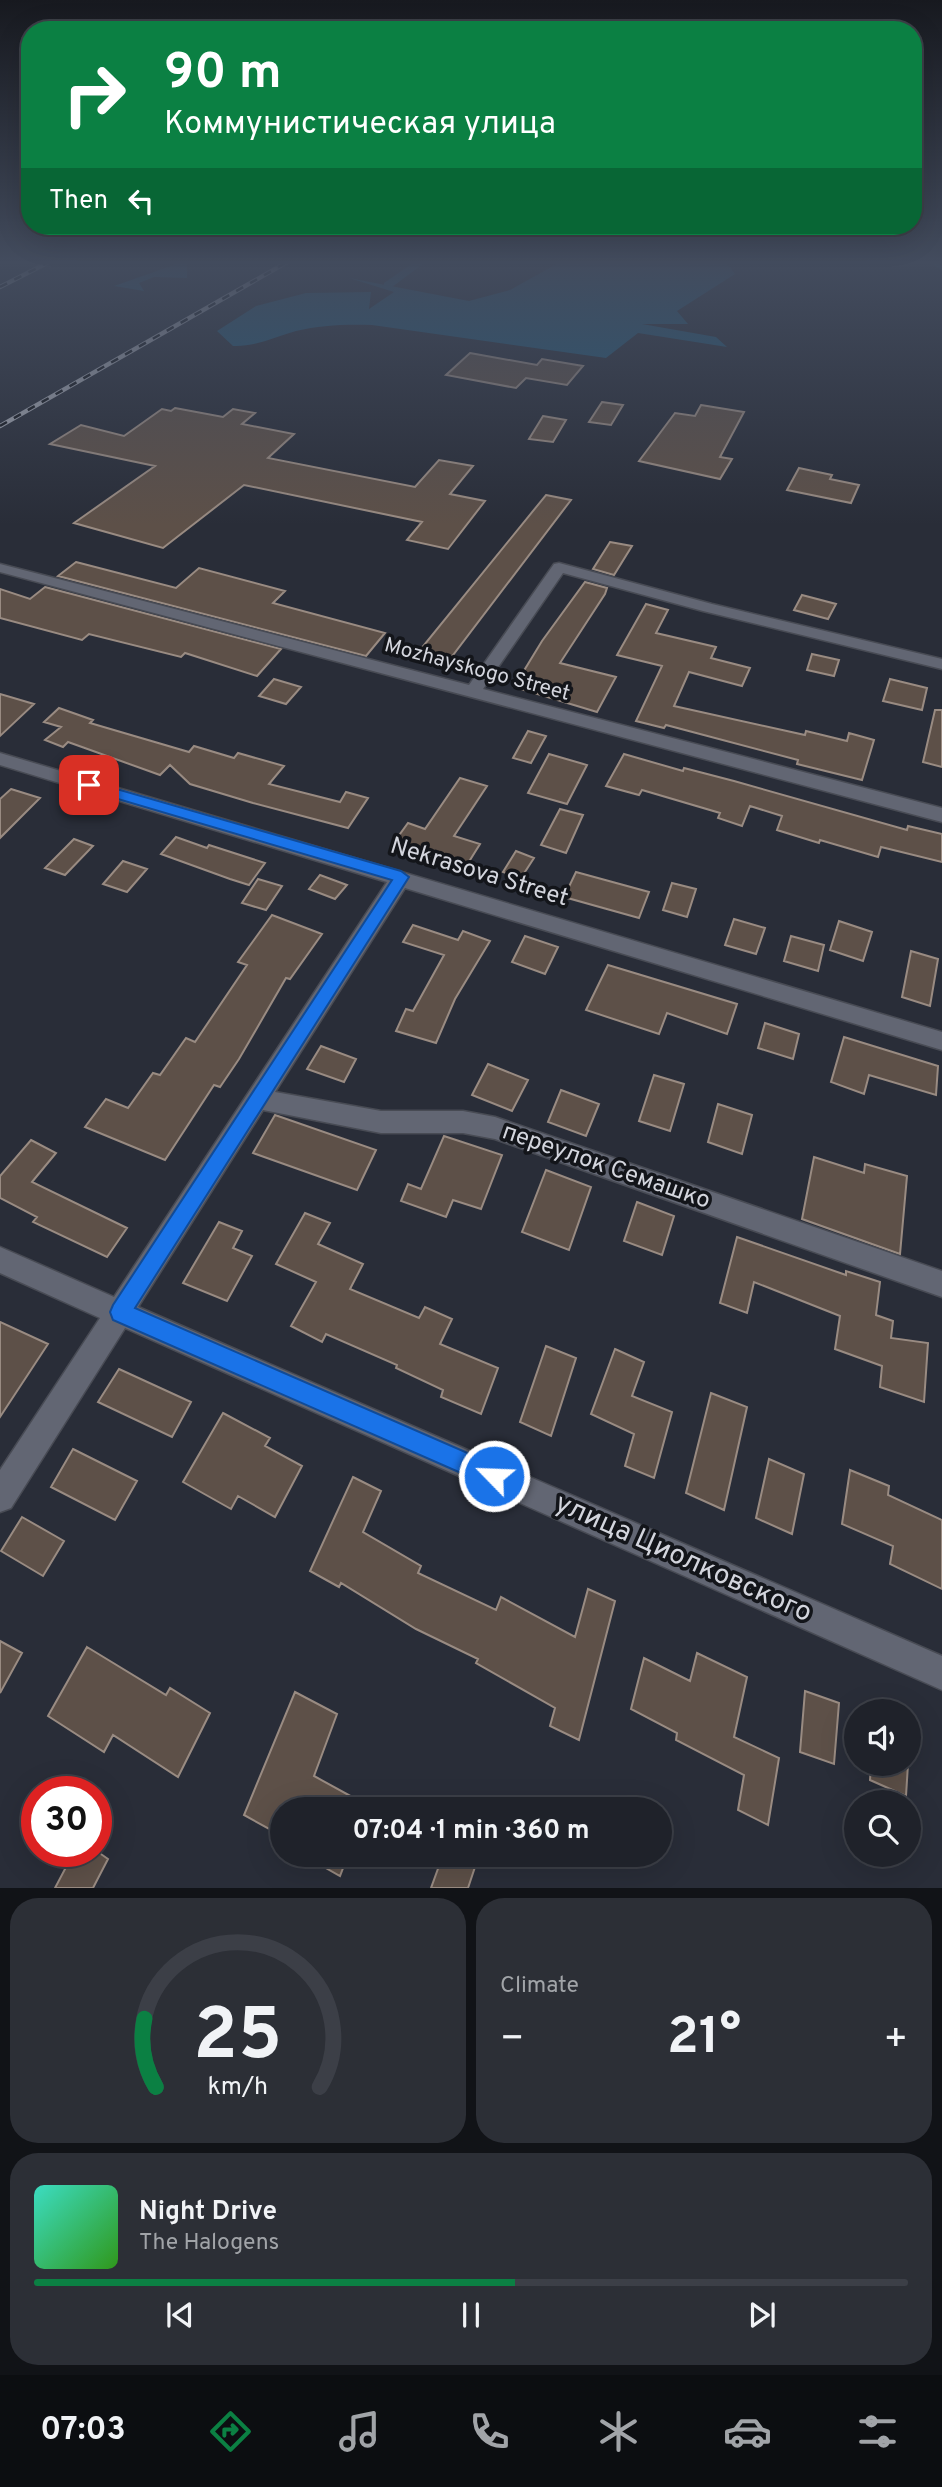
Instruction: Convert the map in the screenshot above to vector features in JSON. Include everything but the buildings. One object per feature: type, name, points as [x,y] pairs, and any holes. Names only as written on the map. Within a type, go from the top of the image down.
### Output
[{"type":"street","points":[[472,693],[559,567],[708,608],[942,664]]},
{"type":"street","name":"Mozhayskogo Street","points":[[0,568],[942,815]]},
{"type":"street","name":"Nekrasova Street","points":[[4,764],[401,877],[942,1041]]},
{"type":"street","points":[[0,1497],[260,1100],[401,877]]},
{"type":"street","name":"переулок Семашко","points":[[260,1100],[381,1122],[463,1122],[495,1128],[942,1284]]},
{"type":"street","name":"улица Циолковского","points":[[0,1260],[942,1673]]},
{"type":"water","points":[[543,349],[617,349],[606,358]]},
{"type":"railway","points":[[0,426],[135,349]]},
{"type":"route","points":[[89,785],[401,877],[260,1100],[120,1312],[494,1476]]}]
